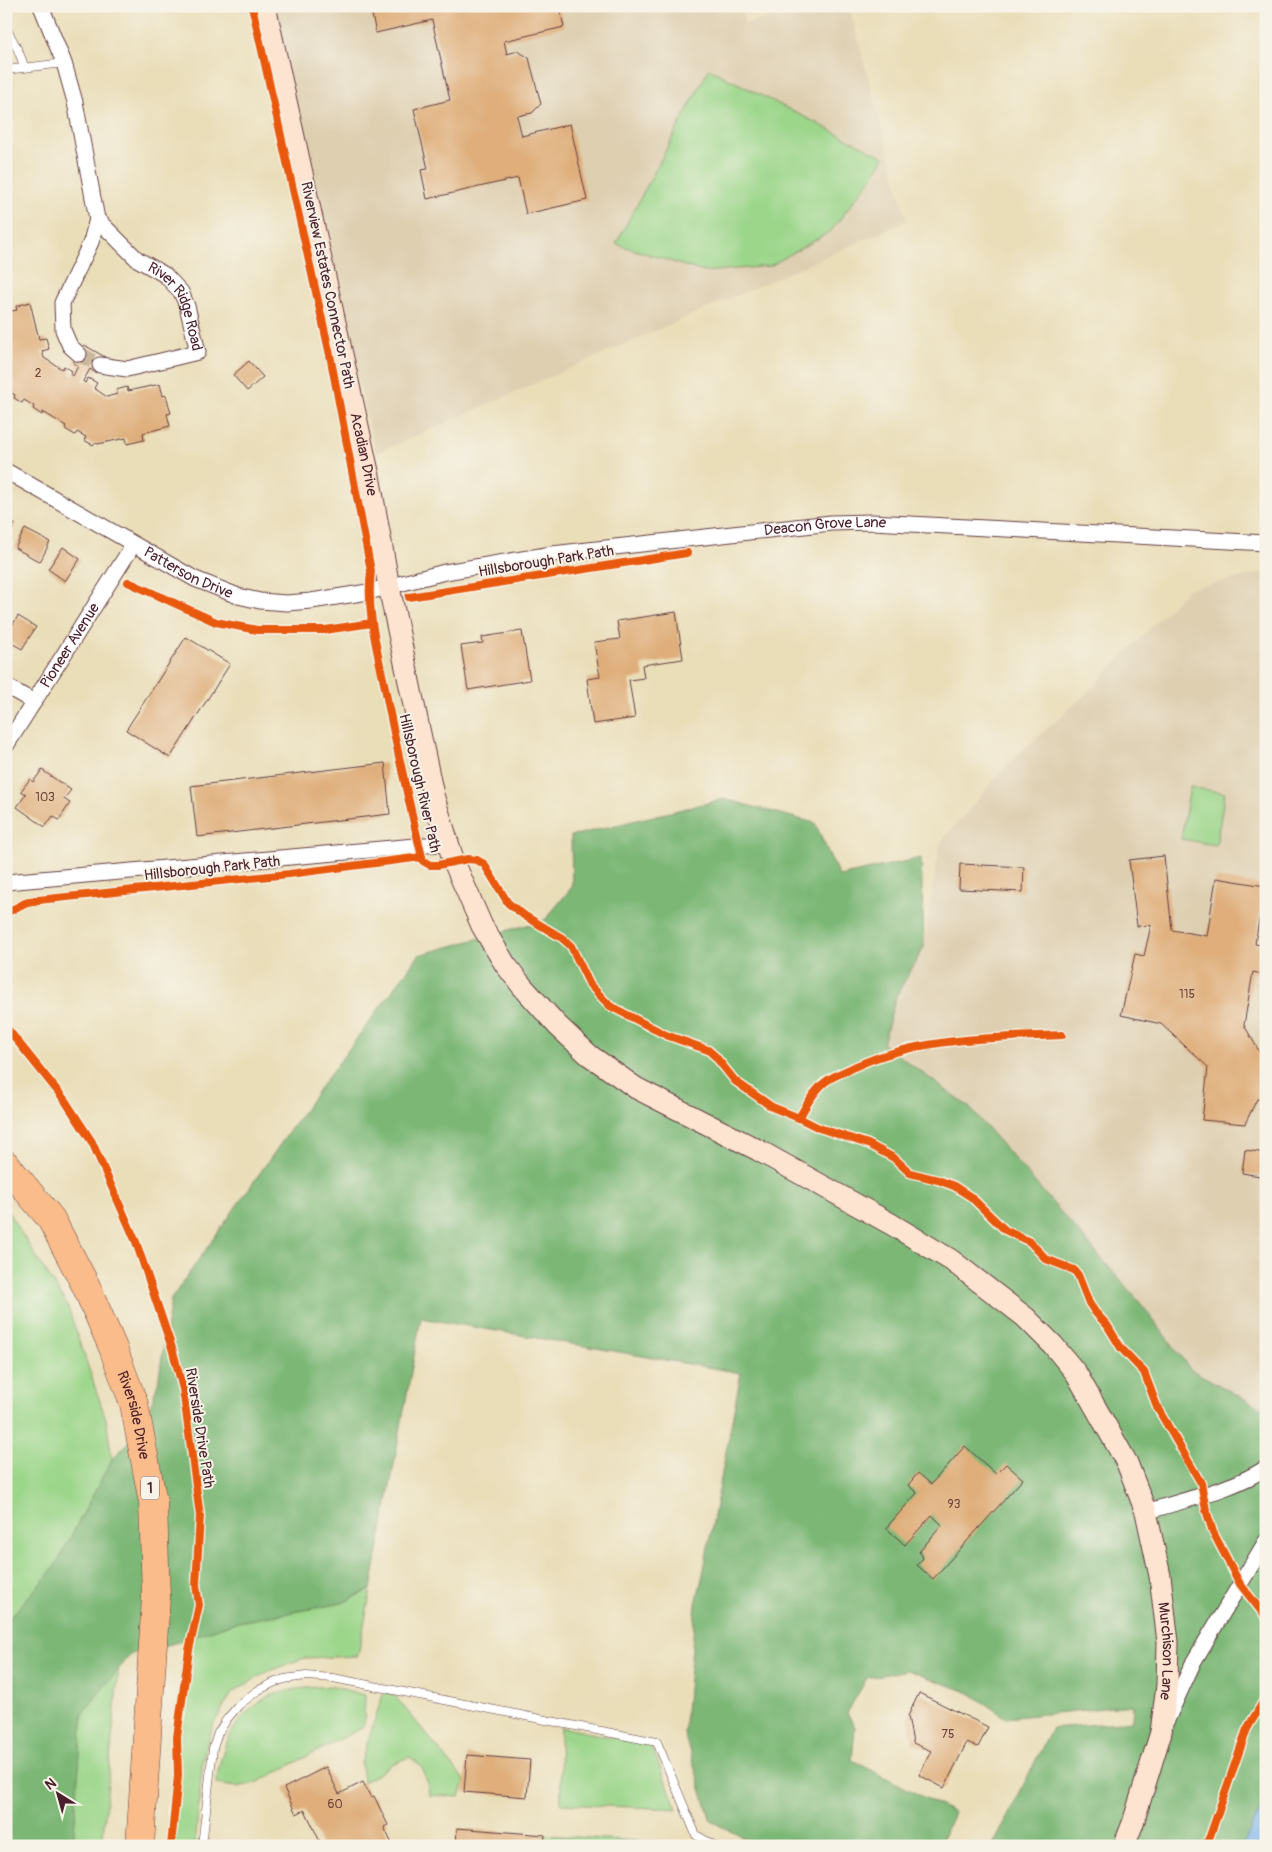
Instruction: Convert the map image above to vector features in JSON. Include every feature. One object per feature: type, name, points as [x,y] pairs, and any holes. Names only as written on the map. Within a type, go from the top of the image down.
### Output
[{"type":"highway","name":"Riverside Drive","points":[[6,1165],[56,1227],[86,1286],[113,1348],[136,1413],[153,1502],[156,1597],[140,1846]]},
{"type":"street","name":"Acadian Drive","points":[[265,6],[369,476],[389,587],[433,795],[449,843]]},
{"type":"street","points":[[45,7],[75,102],[97,219],[91,242],[62,303],[63,330],[70,346],[79,354]]},
{"type":"street","name":"River Ridge Road","points":[[97,219],[137,259],[165,275],[181,292],[187,306],[198,352],[127,369],[100,365]]},
{"type":"street","name":"Patterson Drive","points":[[6,471],[195,579],[238,596],[260,601],[311,602],[389,587]]},
{"type":"street","name":"Deacon Grove Lane","points":[[389,587],[445,572],[552,554],[845,522],[1266,543]]},
{"type":"street","name":"Pioneer Avenue","points":[[6,746],[133,545]]},
{"type":"street","points":[[6,686],[34,702]]},
{"type":"street","points":[[6,882],[449,843]]},
{"type":"street","name":"Murchison Lane","points":[[449,843],[454,862],[482,926],[506,964],[539,1005],[589,1055],[636,1088],[766,1155],[891,1224],[951,1260],[1024,1316],[1076,1373],[1127,1463],[1146,1512],[1160,1576],[1168,1642],[1167,1685],[1161,1732],[1124,1846]]},
{"type":"street","points":[[1146,1512],[1229,1487],[1249,1479],[1266,1468]]},
{"type":"street","points":[[1161,1732],[1194,1661],[1266,1541]]},
{"type":"lane","points":[[6,28],[25,68]]},
{"type":"lane","points":[[6,70],[64,63]]},
{"type":"lane","points":[[202,1846],[205,1804],[213,1748],[222,1725],[239,1705],[257,1691],[284,1680],[306,1676],[333,1678],[657,1742],[696,1835],[715,1846]]},
{"type":"shaded area","points":[[270,6],[740,6],[745,24],[816,6],[849,6],[907,221],[376,453]]},
{"type":"shaded area","points":[[1266,572],[1266,1409],[1190,1369],[1141,1304],[969,1107],[883,1044],[896,996],[924,947],[940,843],[1011,761],[1087,693],[1188,589]]},
{"type":"green space","points":[[709,69],[884,157],[873,176],[831,231],[770,266],[704,272],[616,244]]},
{"type":"green space","points":[[1190,787],[1225,793],[1216,845],[1181,839]]},
{"type":"green space","points":[[724,799],[815,823],[839,876],[921,858],[924,947],[896,996],[883,1044],[969,1107],[1141,1304],[1190,1369],[1261,1408],[1266,1407],[1266,1801],[1241,1846],[993,1846],[1052,1728],[1132,1721],[1133,1705],[1006,1718],[970,1693],[907,1670],[867,1678],[847,1713],[855,1727],[852,1760],[954,1813],[939,1846],[759,1846],[711,1821],[684,1733],[696,1604],[741,1373],[421,1318],[371,1589],[342,1603],[233,1623],[175,1643],[131,1654],[83,1713],[73,1846],[6,1846],[6,1622],[54,1568],[112,1459],[142,1429],[158,1383],[171,1299],[317,1092],[419,955],[545,920],[572,887],[571,836]]},
{"type":"green space","points":[[6,1209],[67,1305],[106,1419],[128,1568],[102,1846],[6,1846]]},
{"type":"green space","points":[[371,1589],[358,1656],[305,1658],[268,1671],[232,1693],[214,1723],[203,1757],[195,1846],[170,1846],[172,1792],[184,1639],[233,1623],[342,1603]]},
{"type":"green space","points":[[330,1686],[365,1695],[364,1724],[360,1729],[256,1783],[237,1787],[216,1784],[220,1762],[227,1741],[238,1723],[254,1707],[277,1693]]},
{"type":"green space","points":[[386,1692],[394,1695],[465,1781],[460,1797],[429,1795],[422,1768],[409,1757],[390,1765],[363,1782],[361,1763],[382,1697]]},
{"type":"green space","points":[[560,1727],[651,1745],[677,1809],[561,1804]]},
{"type":"green space","points":[[545,1835],[680,1844],[684,1846],[544,1846]]},
{"type":"water","points":[[1266,1801],[1266,1846],[1241,1846],[1243,1843]]},
{"type":"building","points":[[370,6],[551,6],[552,11],[560,10],[564,27],[504,41],[507,54],[518,51],[529,58],[541,104],[532,113],[517,116],[522,136],[570,124],[587,200],[526,214],[518,178],[427,199],[421,170],[428,169],[414,109],[450,100],[432,20],[376,33]]},
{"type":"building","points":[[30,302],[39,339],[46,338],[49,349],[42,351],[44,358],[62,369],[64,366],[72,371],[70,374],[73,376],[78,366],[73,363],[84,345],[105,357],[96,373],[90,369],[83,381],[85,383],[88,378],[97,383],[94,388],[107,397],[117,394],[116,390],[127,387],[128,391],[160,384],[163,396],[166,395],[171,413],[167,414],[170,426],[143,433],[144,440],[127,444],[126,438],[95,443],[93,445],[84,440],[86,437],[77,432],[75,435],[65,429],[66,426],[43,412],[42,415],[33,409],[34,406],[24,400],[22,403],[14,398],[15,395],[6,389],[6,312],[17,310],[16,306]]},
{"type":"building","points":[[249,361],[263,377],[247,391],[233,375]]},
{"type":"building","points":[[6,520],[15,524],[6,541]]},
{"type":"building","points":[[25,529],[50,542],[40,562],[15,548]]},
{"type":"building","points":[[63,547],[80,559],[65,581],[48,569]]},
{"type":"building","points":[[676,612],[683,659],[642,665],[644,678],[629,680],[635,718],[593,724],[587,679],[600,677],[594,642],[620,639],[617,621]]},
{"type":"building","points":[[18,616],[36,627],[22,649],[6,640],[6,635]]},
{"type":"building","points":[[522,631],[530,680],[468,690],[461,646],[483,643],[482,637]]},
{"type":"building","points":[[186,637],[230,664],[170,758],[126,730]]},
{"type":"building","points":[[385,763],[390,814],[197,837],[191,786]]},
{"type":"building","points":[[42,770],[71,790],[64,799],[70,803],[59,820],[53,816],[45,827],[17,807],[26,794],[21,791],[30,779],[33,782]]},
{"type":"building","points":[[1164,856],[1172,930],[1207,936],[1216,878],[1265,886],[1255,944],[1266,946],[1266,951],[1262,974],[1253,972],[1244,1025],[1266,1063],[1266,1100],[1257,1099],[1245,1124],[1202,1120],[1208,1067],[1161,1024],[1121,1015],[1135,954],[1144,956],[1151,925],[1137,926],[1129,860]]},
{"type":"building","points":[[960,864],[1024,867],[1023,892],[959,889]]},
{"type":"building","points":[[1245,1150],[1266,1153],[1266,1177],[1242,1173]]},
{"type":"building","points":[[965,1446],[996,1474],[1006,1464],[1023,1479],[933,1579],[917,1565],[923,1558],[919,1552],[942,1525],[932,1515],[905,1545],[886,1528],[917,1493],[908,1485],[918,1473],[931,1484]]},
{"type":"building","points":[[919,1693],[988,1727],[978,1747],[967,1742],[944,1788],[919,1775],[931,1751],[913,1743],[908,1716]]},
{"type":"building","points":[[467,1755],[530,1760],[527,1797],[464,1792]]},
{"type":"building","points":[[326,1767],[339,1794],[363,1782],[371,1798],[374,1796],[388,1825],[384,1827],[393,1846],[322,1846],[305,1810],[296,1814],[284,1788]]},
{"type":"building","points":[[457,1828],[545,1835],[544,1846],[456,1846]]},
{"type":"tunnel","points":[[79,354],[100,365]]},
{"type":"cycle path","name":"Riverview Estates Connector Path","points":[[252,6],[330,355],[371,571],[370,601],[376,644],[398,753],[423,861],[430,865],[438,865],[468,859],[477,860],[484,864],[508,903],[525,916],[562,938],[571,946],[590,985],[610,1006],[666,1035],[708,1050],[735,1081],[772,1107],[819,1128],[868,1144],[894,1158],[910,1173],[954,1186],[971,1197],[1005,1230],[1030,1242],[1046,1259],[1074,1270],[1095,1312],[1107,1325],[1121,1348],[1144,1372],[1158,1409],[1201,1483],[1206,1510],[1213,1532],[1240,1584],[1266,1617]]},
{"type":"cycle path","name":"Hillsborough Park Path","points":[[409,597],[687,553]]},
{"type":"cycle path","points":[[128,582],[216,622],[257,630],[325,630],[372,623]]},
{"type":"cycle path","name":"Hillsborough River Path","points":[[6,913],[25,903],[38,900],[289,874],[422,857]]},
{"type":"cycle path","name":"Riverside Drive Path","points":[[6,1027],[64,1099],[92,1142],[136,1242],[172,1348],[183,1389],[200,1516],[196,1585],[199,1605],[189,1650],[177,1737],[178,1776],[171,1846]]},
{"type":"cycle path","points":[[799,1118],[813,1095],[827,1081],[834,1076],[879,1057],[930,1044],[1009,1037],[1062,1035]]},
{"type":"cycle path","points":[[1205,1846],[1247,1729],[1266,1697]]}]
